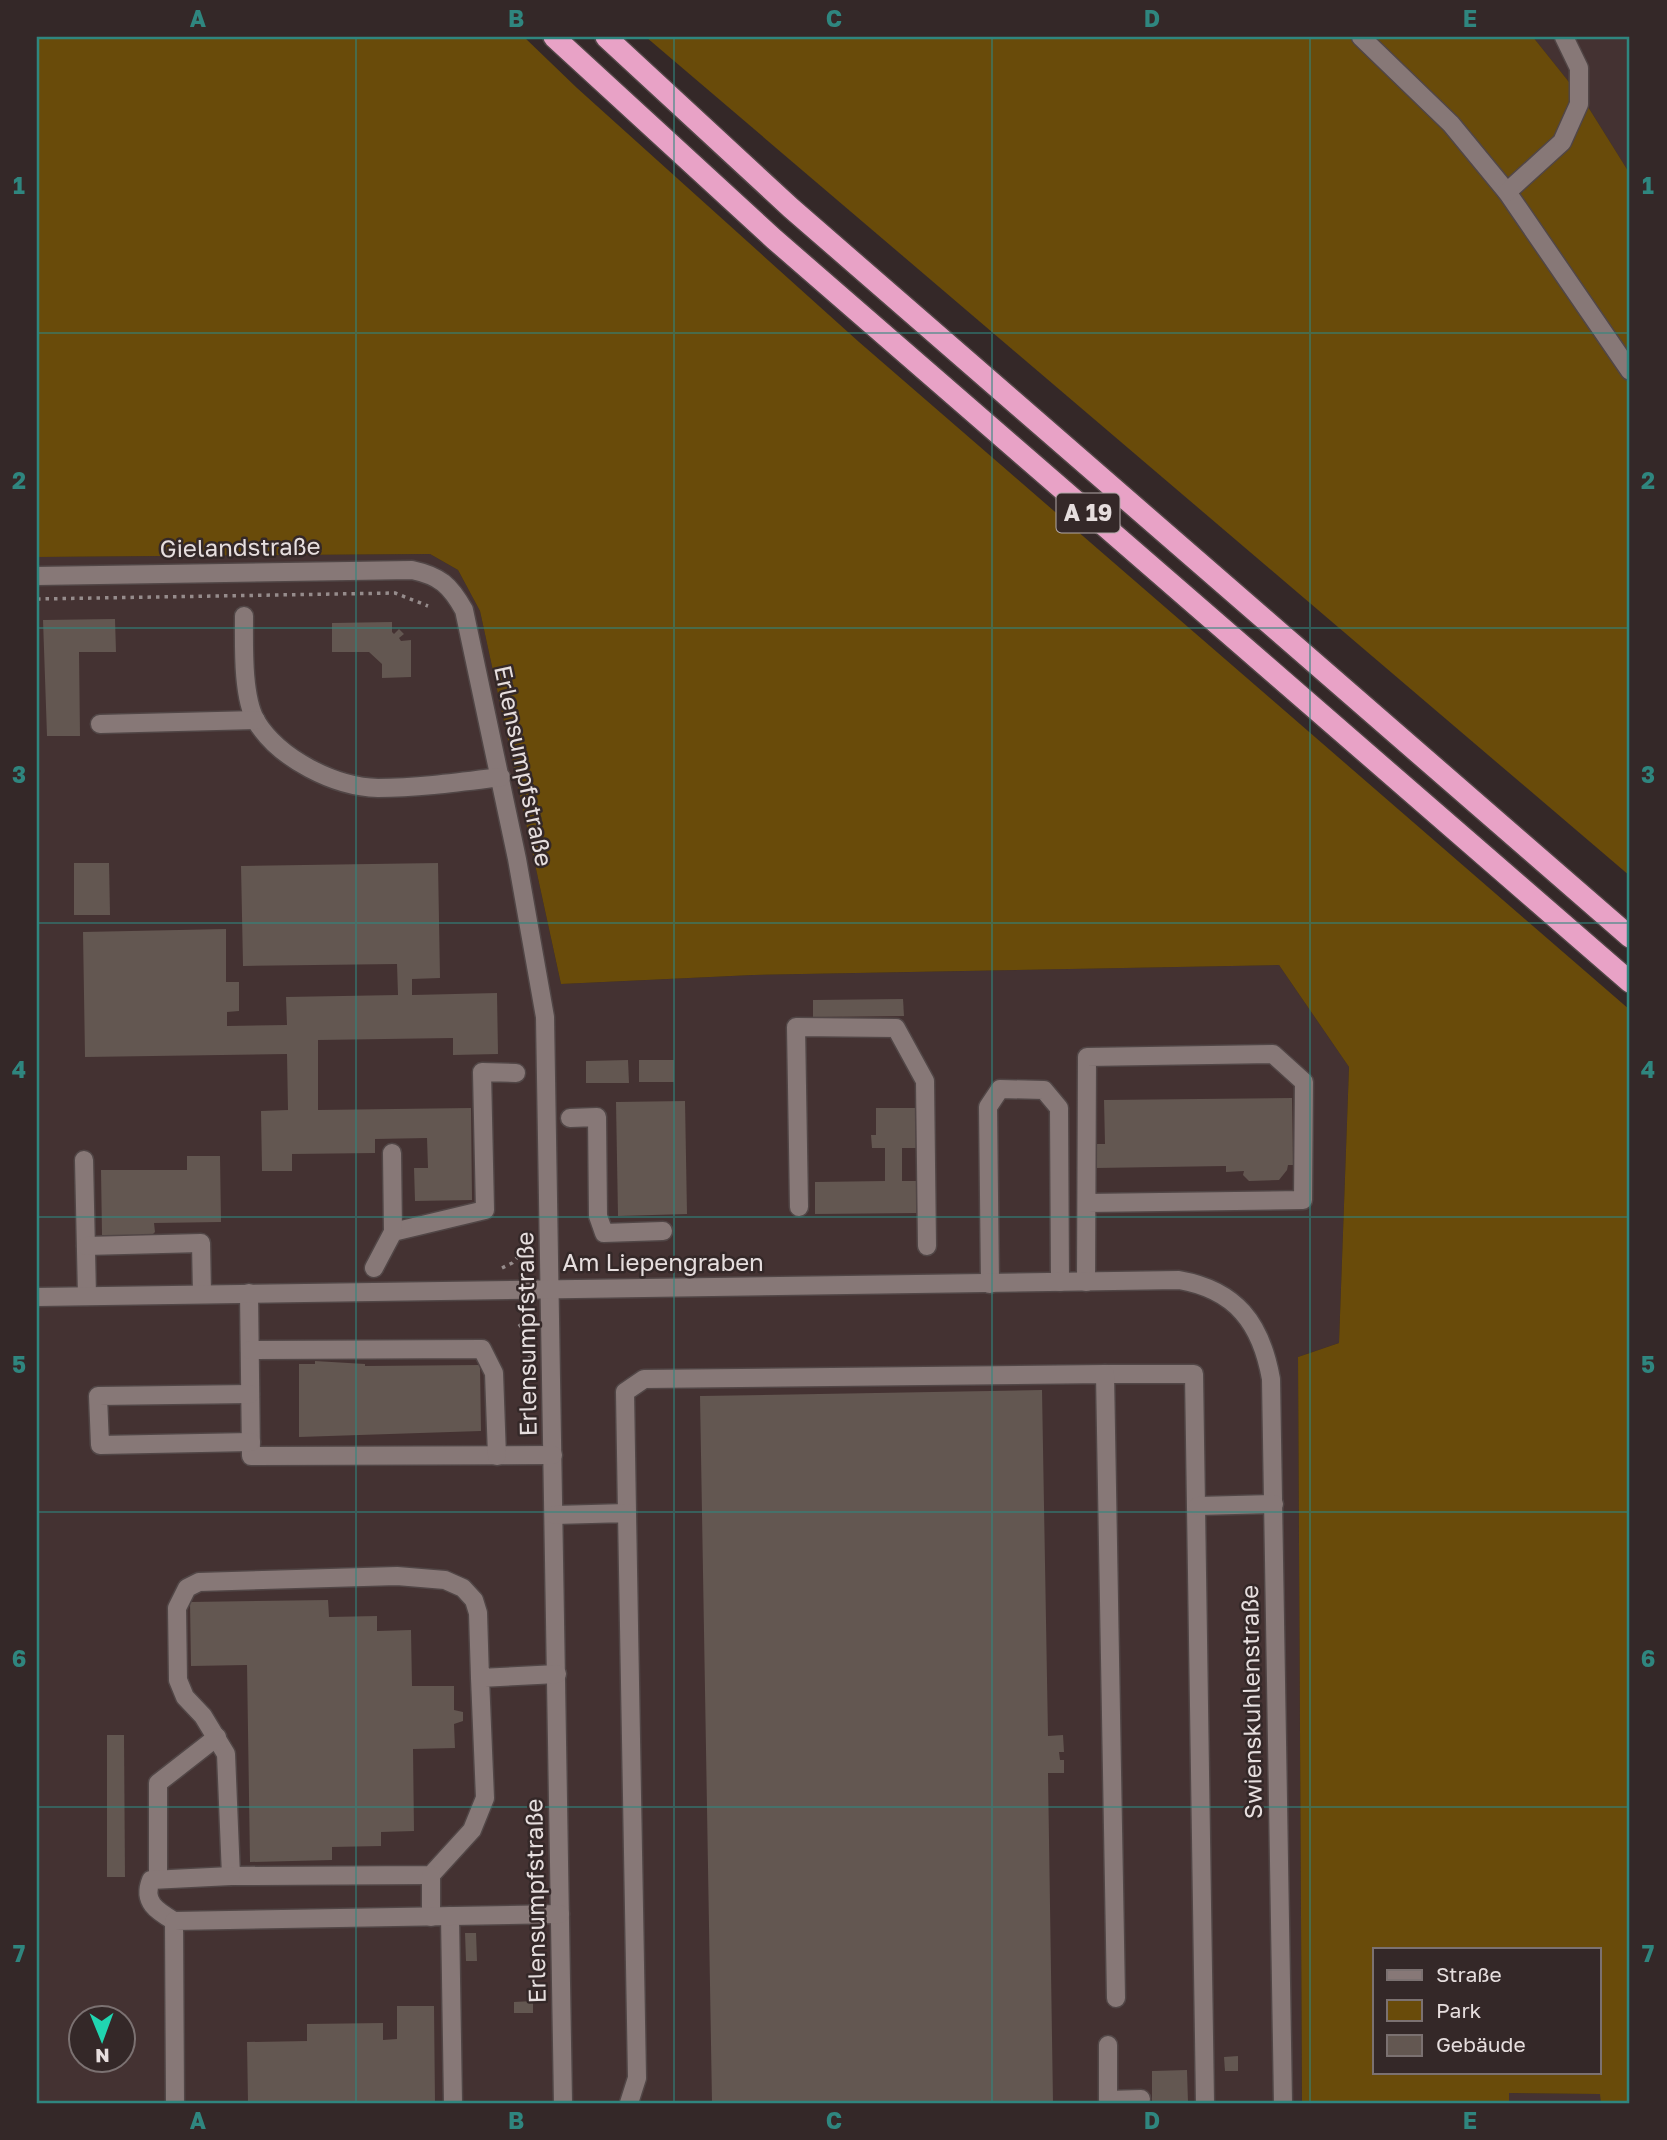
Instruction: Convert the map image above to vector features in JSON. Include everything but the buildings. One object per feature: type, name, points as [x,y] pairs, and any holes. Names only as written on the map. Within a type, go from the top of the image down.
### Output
[{"type":"highway","name":"A 19","points":[[554,37],[824,283],[1630,982]]},
{"type":"highway","name":"A 19","points":[[606,37],[791,208],[1630,937]]},
{"type":"street","points":[[1361,37],[1451,124],[1507,192],[1630,371]]},
{"type":"street","points":[[1507,192],[1562,142],[1579,104],[1580,68],[1564,37]]},
{"type":"street","name":"Gielandstraße","points":[[37,576],[412,570],[443,580]]},
{"type":"street","name":"Erlensumpfstraße","points":[[443,580],[452,588],[464,610],[540,976],[545,1017],[563,2103]]},
{"type":"street","points":[[244,616],[244,674],[256,720],[287,755],[334,779],[376,788],[500,777]]},
{"type":"street","points":[[100,724],[256,720]]},
{"type":"street","points":[[799,1207],[796,1027],[896,1028],[925,1081],[927,1246]]},
{"type":"street","points":[[1086,1282],[1087,1057],[1273,1054],[1304,1082],[1304,1200],[1087,1203]]},
{"type":"street","points":[[393,1232],[485,1210],[482,1072],[516,1073]]},
{"type":"street","points":[[990,1284],[988,1107],[1000,1089],[1044,1090],[1059,1108],[1060,1282]]},
{"type":"street","points":[[570,1118],[597,1117],[598,1216],[604,1233],[663,1231]]},
{"type":"street","points":[[373,1268],[393,1232],[392,1153]]},
{"type":"street","points":[[84,1160],[87,1296]]},
{"type":"street","points":[[86,1246],[201,1244],[202,1294]]},
{"type":"street","name":"Am Liepengraben","points":[[37,1297],[1179,1280],[1205,1284],[1240,1308]]},
{"type":"street","points":[[248,1293],[251,1456],[553,1455]]},
{"type":"street","name":"Swienskuhlenstraße","points":[[1240,1308],[1258,1333],[1267,1356],[1271,1379],[1283,2103]]},
{"type":"street","points":[[250,1350],[482,1349],[494,1373],[497,1456]]},
{"type":"street","points":[[1105,1374],[1116,1998]]},
{"type":"street","points":[[629,2103],[637,2078],[625,1392],[644,1379],[1194,1374],[1205,2103]]},
{"type":"street","points":[[250,1394],[98,1396],[100,1445],[251,1442]]},
{"type":"street","points":[[1198,1506],[1274,1504]]},
{"type":"street","points":[[555,1515],[627,1513]]},
{"type":"street","points":[[231,1876],[228,1764],[217,1737],[185,1697],[178,1680],[177,1608],[187,1588],[199,1582],[397,1576],[445,1580],[463,1588],[474,1601],[478,1613],[485,1798],[472,1830],[431,1875],[431,1917]]},
{"type":"street","points":[[480,1678],[557,1674]]},
{"type":"street","points":[[158,1877],[158,1783],[217,1737]]},
{"type":"street","points":[[431,1875],[158,1877],[150,1880],[148,1895],[156,1910],[174,1921],[560,1914]]},
{"type":"street","points":[[450,1916],[453,2103]]},
{"type":"street","points":[[174,1921],[175,2103]]},
{"type":"street","points":[[1108,2045],[1108,2100],[1141,2099]]},
{"type":"path","points":[[37,598],[395,593],[428,606]]},
{"type":"path","points":[[502,1268],[524,1251]]},
{"type":"shaded area","points":[[1533,37],[1630,37],[1630,174],[1585,102]]},
{"type":"shaded area","points":[[430,554],[458,570],[480,611],[561,984],[753,975],[1279,965],[1349,1067],[1339,1343],[1298,1357],[1302,2103],[37,2103],[37,557]]},
{"type":"shaded area","points":[[1509,2093],[1601,2094],[1601,2103],[1509,2103]]},
{"type":"green space","points":[[37,37],[524,37],[859,342],[1630,1010],[1630,2103],[1601,2103],[1600,2094],[1509,2093],[1509,2103],[1302,2103],[1298,1357],[1339,1343],[1349,1067],[1279,965],[753,975],[561,984],[480,611],[458,570],[430,554],[37,557]]},
{"type":"green space","points":[[646,37],[1533,37],[1585,102],[1630,174],[1630,876]]}]
